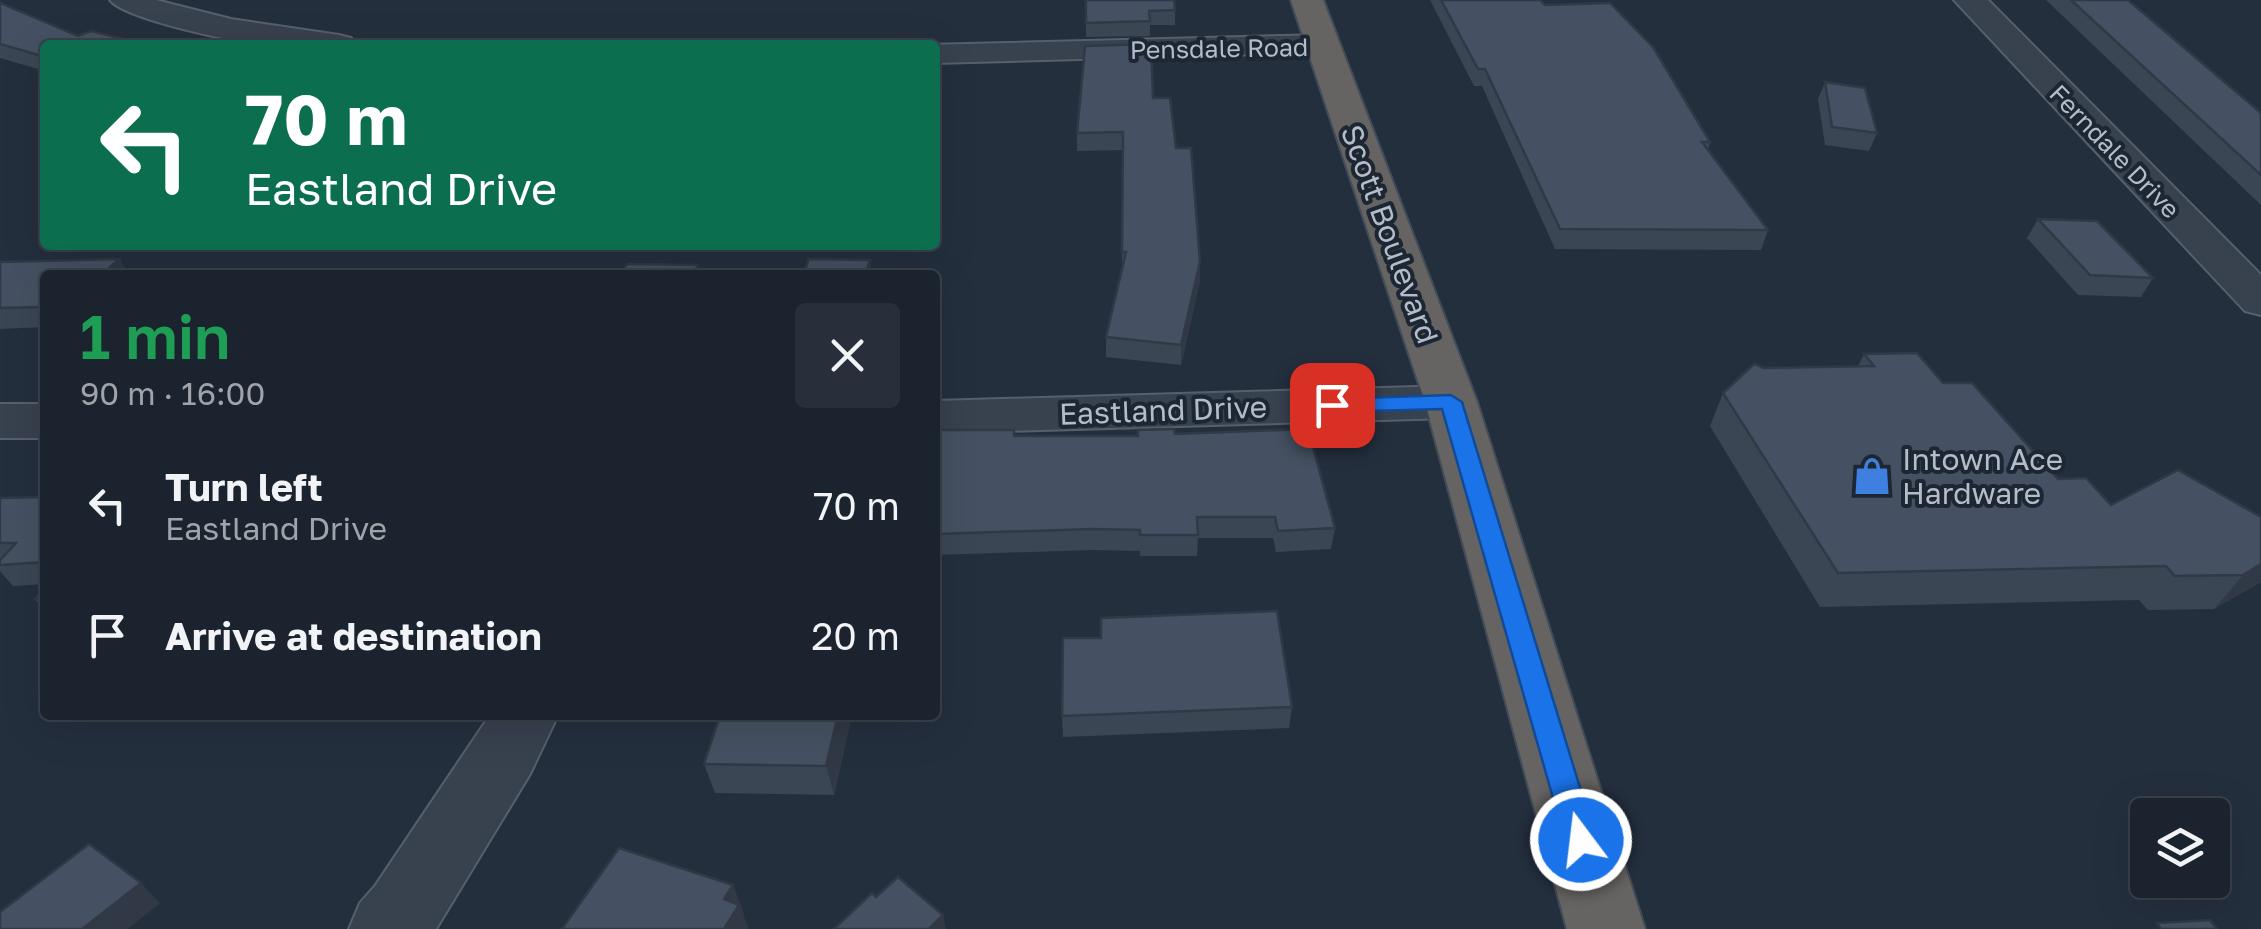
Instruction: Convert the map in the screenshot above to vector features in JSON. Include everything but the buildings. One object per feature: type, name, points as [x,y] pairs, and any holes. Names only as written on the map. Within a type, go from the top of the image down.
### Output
[{"type":"highway","name":"Scott Boulevard","points":[[1315,23],[1451,402],[1606,929]]},
{"type":"street","points":[[126,0],[166,16],[300,40]]},
{"type":"street","name":"Ferndale Drive","points":[[1970,0],[2261,301]]},
{"type":"street","name":"Pensdale Road","points":[[940,54],[1315,23]]},
{"type":"street","name":"Eastland Drive","points":[[940,417],[1451,402]]},
{"type":"street","points":[[0,421],[40,421]]},
{"type":"street","points":[[388,929],[403,912],[505,754],[522,720]]},
{"type":"place","name":"Intown Ace Hardware","points":[[1872,476]]},
{"type":"route","points":[[1332,405],[1451,402],[1581,840]]}]
